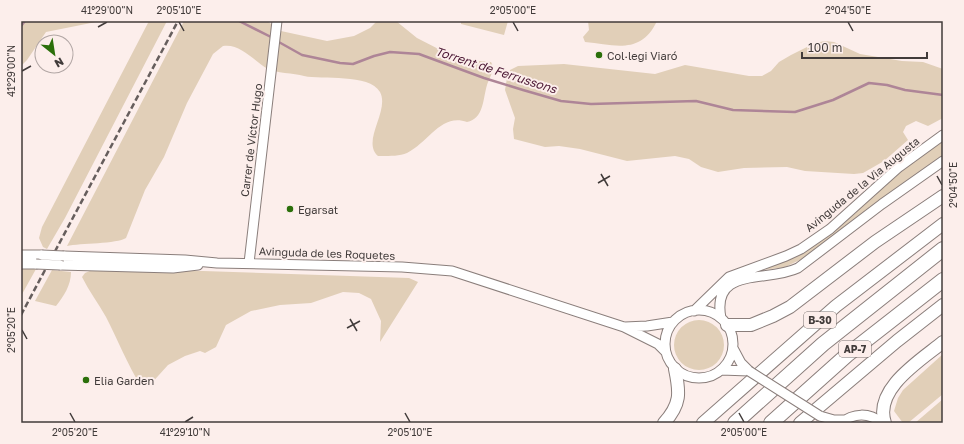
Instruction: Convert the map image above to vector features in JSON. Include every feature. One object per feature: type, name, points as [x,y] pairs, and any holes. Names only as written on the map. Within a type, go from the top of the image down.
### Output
[{"type":"highway","points":[[724,322],[751,325],[790,307],[875,242],[943,196]]},
{"type":"highway","name":"B-30","points":[[703,423],[836,306],[943,224]]},
{"type":"highway","name":"AP-7","points":[[735,423],[823,344],[943,250]]},
{"type":"highway","name":"AP-7","points":[[771,423],[847,355],[943,280]]},
{"type":"highway","points":[[800,423],[891,346],[943,306]]},
{"type":"highway","points":[[885,423],[883,410],[886,395],[906,373],[943,342]]},
{"type":"highway","points":[[664,423],[677,403],[679,389],[675,369]]},
{"type":"street","name":"Carrer de Víctor Hugo","points":[[249,263],[276,24]]},
{"type":"street","name":"Avinguda de la Via Augusta","points":[[694,311],[729,277],[786,256],[830,229],[900,167],[943,135]]},
{"type":"street","points":[[724,322],[707,311],[684,313],[673,322],[665,338],[666,352],[669,361],[675,369],[686,376],[698,378],[710,376],[721,370],[729,360],[733,348],[732,336],[724,322],[719,302],[722,291],[728,286],[741,280],[783,274],[798,268],[882,204],[943,161]]},
{"type":"street","name":"Avinguda de les Roquetes","points":[[21,255],[185,260],[212,263],[402,267],[452,271],[624,327],[658,344],[666,352]]},
{"type":"street","points":[[21,264],[173,268],[212,263]]},
{"type":"street","name":"Avinguda de les Roquetes","points":[[624,327],[646,326],[673,322]]},
{"type":"street","points":[[733,348],[741,363],[749,371],[822,420],[843,421],[852,416],[864,415],[872,417],[882,423]]},
{"type":"street","points":[[721,370],[749,371]]},
{"type":"shaded area","points":[[21,21],[101,21],[46,32],[45,34],[34,34],[34,50],[21,66]]},
{"type":"shaded area","points":[[149,21],[167,21],[65,218],[47,249],[43,247],[39,238],[42,227]]},
{"type":"shaded area","points":[[184,21],[267,21],[281,31],[327,41],[354,36],[370,28],[377,21],[396,21],[417,38],[458,59],[491,62],[493,68],[482,107],[477,117],[467,122],[458,120],[442,125],[407,153],[395,156],[378,156],[374,150],[373,142],[382,108],[382,100],[380,92],[374,86],[366,82],[345,78],[312,77],[271,70],[263,66],[247,53],[235,47],[223,46],[213,54],[187,103],[164,157],[145,190],[126,238],[115,241],[67,246]]},
{"type":"shaded area","points":[[461,21],[508,21],[504,35],[461,24]]},
{"type":"shaded area","points":[[588,21],[657,21],[651,32],[643,39],[635,43],[617,46],[585,42],[583,37],[589,30]]},
{"type":"shaded area","points":[[825,41],[834,42],[860,54],[902,61],[923,62],[943,69],[943,118],[928,126],[916,121],[906,126],[903,132],[908,140],[884,161],[863,173],[854,174],[805,171],[787,167],[744,168],[718,172],[701,167],[689,159],[675,156],[627,161],[580,149],[559,146],[545,147],[514,139],[513,129],[515,118],[505,90],[510,70],[518,66],[564,64],[655,74],[685,65],[749,76],[762,76],[771,71],[779,62],[791,55],[815,43]]},
{"type":"shaded area","points":[[943,140],[943,156],[892,191],[804,258],[785,267],[764,270],[804,252],[821,241],[887,182]]},
{"type":"shaded area","points":[[21,268],[36,269],[21,296]]},
{"type":"shaded area","points":[[52,270],[71,272],[70,281],[62,298],[56,306],[35,301]]},
{"type":"shaded area","points":[[92,270],[203,271],[409,278],[418,282],[380,342],[381,321],[371,299],[359,293],[343,292],[311,303],[280,305],[251,311],[226,325],[216,347],[205,353],[200,351],[185,356],[168,365],[149,386],[141,386],[106,317],[82,277],[85,273]]},
{"type":"shaded area","points":[[694,320],[704,320],[717,327],[724,340],[724,350],[717,363],[704,370],[694,370],[685,366],[678,359],[674,350],[674,340],[678,331],[685,324]]},
{"type":"shaded area","points":[[943,354],[943,394],[908,423],[903,423],[894,411],[898,398],[903,390]]},
{"type":"shaded area","points":[[943,399],[943,423],[915,423]]},
{"type":"waterway","name":"Torrent de Ferrussons","points":[[21,26],[25,21]]},
{"type":"waterway","name":"Torrent de Ferrussons","points":[[239,21],[273,38]]},
{"type":"waterway","name":"Torrent de Ferrussons","points":[[277,41],[302,55],[340,63],[353,64],[390,52],[419,54],[484,78],[523,90],[561,101],[591,104],[696,101],[733,110],[795,112],[833,100],[869,83],[943,95]]},
{"type":"railway","points":[[21,315],[178,21]]},
{"type":"place","name":"Col·legi Viaró","points":[[599,55]]},
{"type":"place","name":"Egarsat","points":[[290,209]]},
{"type":"place","name":"Elia Garden","points":[[86,380]]}]
